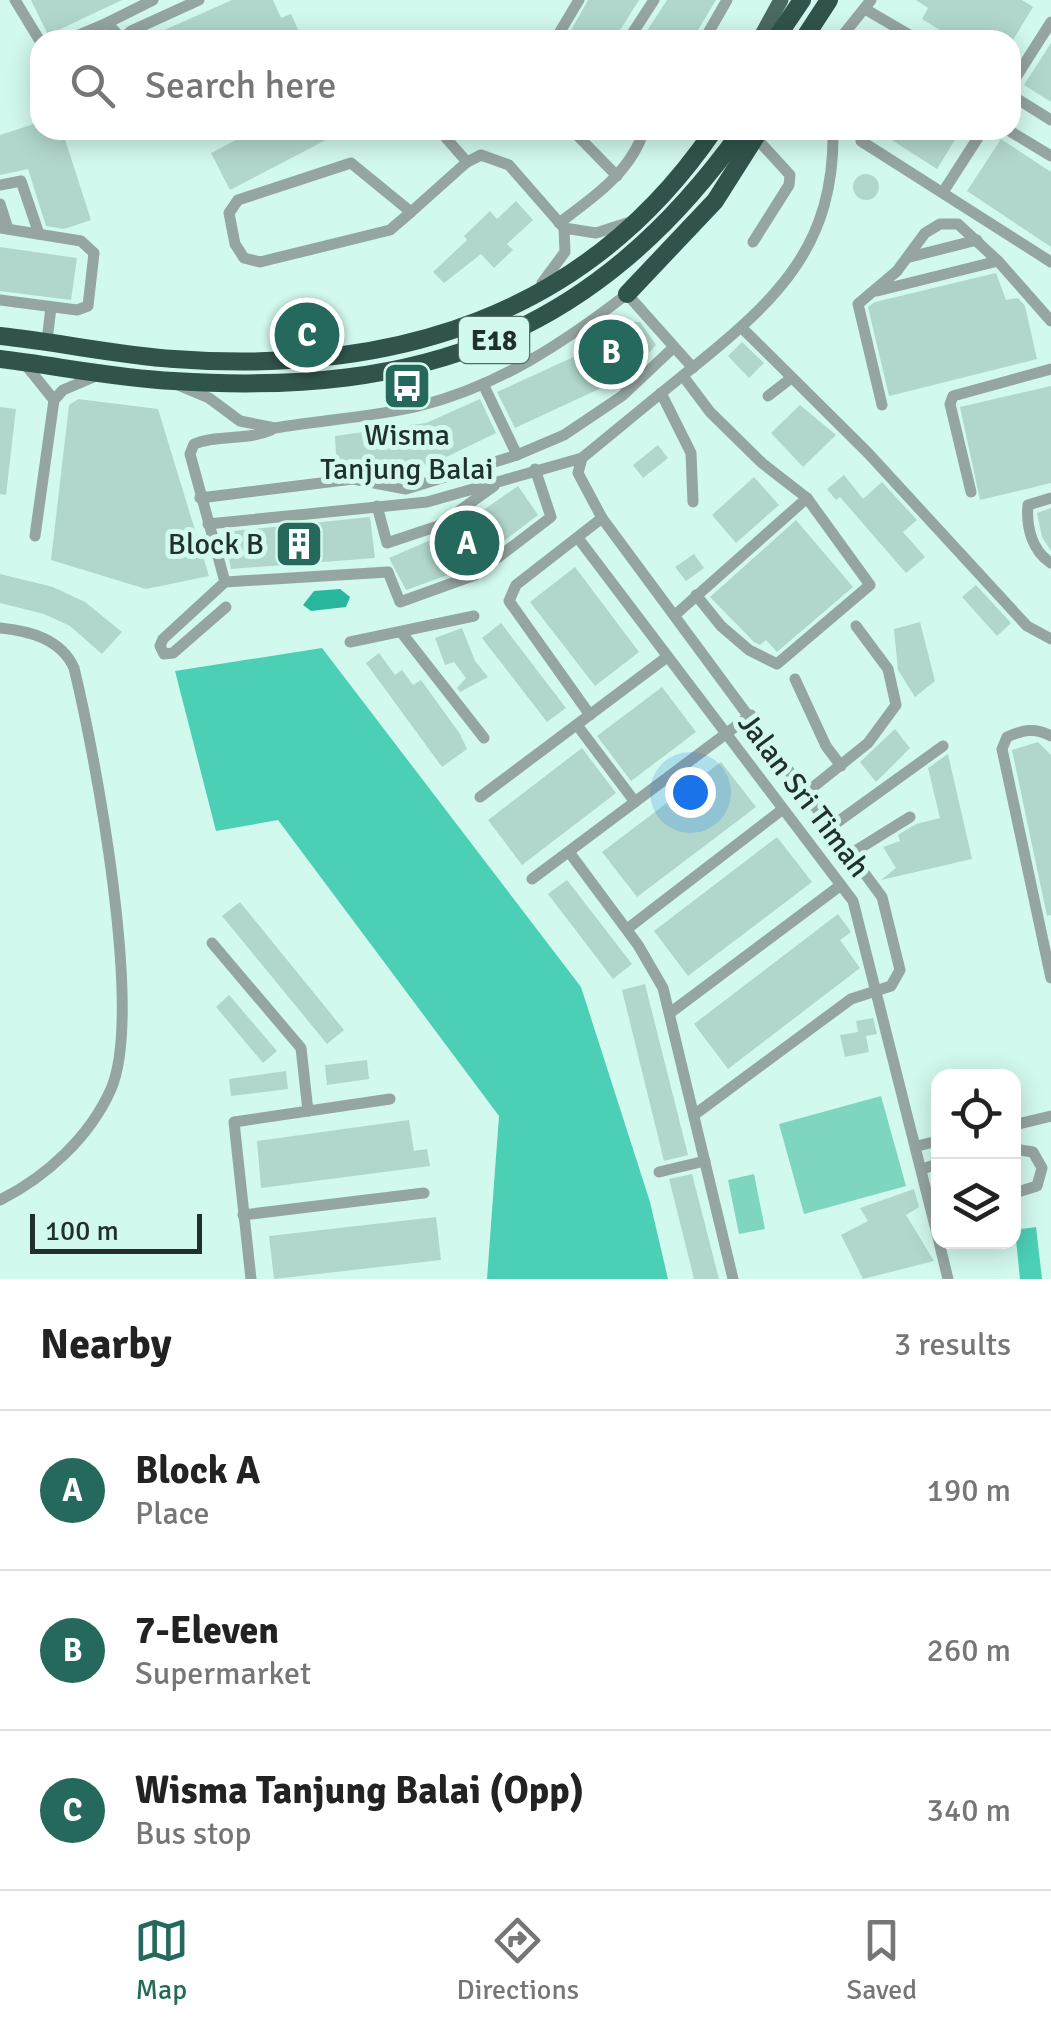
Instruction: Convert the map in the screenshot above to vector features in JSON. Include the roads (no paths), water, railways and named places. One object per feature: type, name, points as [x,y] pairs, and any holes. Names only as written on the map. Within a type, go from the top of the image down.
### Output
[{"type":"highway","points":[[781,30],[802,0]]},
{"type":"highway","points":[[810,30],[829,0]]},
{"type":"highway","name":"E18","points":[[0,336],[172,359],[332,359],[431,339],[522,304],[609,246],[644,215],[707,140]]},
{"type":"highway","name":"E18","points":[[0,359],[170,381],[252,385],[388,373],[478,348],[573,300],[624,264],[746,140]]},
{"type":"highway","points":[[627,294],[715,202],[749,140]]},
{"type":"main road","points":[[764,30],[781,0]]},
{"type":"street","points":[[15,0],[33,30]]},
{"type":"street","points":[[90,30],[153,0]]},
{"type":"street","points":[[139,30],[199,0]]},
{"type":"street","points":[[561,30],[579,0]]},
{"type":"street","points":[[634,30],[654,0]]},
{"type":"street","points":[[710,30],[727,0]]},
{"type":"street","points":[[846,30],[868,4],[904,30]]},
{"type":"street","points":[[108,22],[117,30]]},
{"type":"street","points":[[1021,69],[1051,22]]},
{"type":"street","points":[[1021,101],[1051,120]]},
{"type":"street","points":[[1021,138],[1051,156]]},
{"type":"street","points":[[448,140],[467,162]]},
{"type":"street","points":[[582,140],[617,176]]},
{"type":"street","points":[[561,226],[617,176],[639,148],[638,140]]},
{"type":"street","points":[[753,242],[788,185],[790,175],[759,140]]},
{"type":"street","points":[[208,524],[427,502],[582,458],[774,299],[802,260],[823,216],[834,175],[832,140]]},
{"type":"street","points":[[942,192],[976,140]]},
{"type":"street","points":[[861,141],[1051,262]]},
{"type":"street","points":[[411,212],[351,163],[255,192],[238,200],[229,213],[235,244],[244,258],[260,262],[390,230],[411,212],[467,162],[481,156],[509,164],[561,226],[564,252],[558,266],[522,304]]},
{"type":"street","points":[[0,185],[21,181],[39,234]]},
{"type":"street","points":[[0,204],[4,229],[81,241],[94,253],[88,306],[77,310],[0,300]]},
{"type":"street","points":[[561,226],[596,234],[644,215]]},
{"type":"street","points":[[882,405],[858,304],[910,257],[924,233],[940,224],[958,224],[977,240],[1051,321]]},
{"type":"street","points":[[910,257],[977,240]]},
{"type":"street","points":[[872,292],[998,261]]},
{"type":"street","points":[[225,582],[190,454],[194,444],[423,405],[482,384],[575,335],[627,294],[674,347],[710,412],[762,463],[807,498],[870,585],[777,664],[749,650],[720,626],[696,595]]},
{"type":"street","points":[[47,341],[51,307]]},
{"type":"street","points":[[742,328],[868,453],[1027,626],[1051,639]]},
{"type":"street","points":[[200,498],[353,480],[406,489],[517,455],[564,436],[622,396],[674,347]]},
{"type":"street","points":[[22,362],[54,400]]},
{"type":"street","points":[[971,492],[950,404],[953,396],[1051,369]]},
{"type":"street","points":[[35,536],[54,400],[74,384],[104,372]]},
{"type":"street","points":[[768,396],[790,379]]},
{"type":"street","points":[[170,381],[240,421],[275,428]]},
{"type":"street","points":[[482,384],[517,455]]},
{"type":"street","points":[[661,393],[692,452],[693,502]]},
{"type":"street","points":[[223,438],[230,430],[230,413]]},
{"type":"street","points":[[582,458],[578,473],[602,518],[751,714],[882,897],[900,970],[897,980],[851,999],[694,1115]]},
{"type":"street","points":[[226,607],[173,653],[164,654],[160,646],[163,639],[225,582],[388,572],[400,602],[475,576],[551,517],[535,470]]},
{"type":"street","points":[[377,506],[387,543],[438,526],[504,479]]},
{"type":"street","points":[[675,614],[807,498]]},
{"type":"street","points":[[1051,498],[1028,505],[1027,512],[1036,550],[1051,563]]},
{"type":"street","points":[[427,502],[438,526]]},
{"type":"street","points":[[590,715],[509,601],[516,585],[602,518]]},
{"type":"street","name":"Jalan Sri Timah","points":[[578,538],[841,885],[860,918],[931,1207]]},
{"type":"street","points":[[350,642],[474,616]]},
{"type":"street","points":[[807,792],[842,766],[886,723],[896,705],[888,670],[856,626]]},
{"type":"street","points":[[0,628],[24,631],[57,645],[68,655],[77,682],[114,894],[124,1031],[112,1088],[82,1135],[48,1170],[0,1200]]},
{"type":"street","points":[[401,632],[484,738]]},
{"type":"street","points":[[480,797],[667,658]]},
{"type":"street","points":[[795,678],[826,746],[842,766]]},
{"type":"street","points":[[532,880],[751,714]]},
{"type":"street","points":[[576,725],[635,802]]},
{"type":"street","points":[[1050,971],[1002,750],[1007,737],[1019,732],[1039,729],[1051,736]]},
{"type":"street","points":[[832,826],[943,746]]},
{"type":"street","points":[[627,929],[784,809]]},
{"type":"street","points":[[852,853],[910,816]]},
{"type":"street","points":[[569,852],[627,929],[663,988],[734,1279]]},
{"type":"street","points":[[670,1013],[841,885]]},
{"type":"street","points":[[212,943],[301,1048],[308,1110]]},
{"type":"street","points":[[251,1279],[234,1122],[390,1099]]},
{"type":"street","points":[[1021,1123],[1051,1116]]},
{"type":"street","points":[[916,1146],[931,1143]]},
{"type":"street","points":[[1021,1150],[1033,1152],[1042,1168],[1037,1186],[1021,1193]]},
{"type":"street","points":[[659,1172],[705,1162]]},
{"type":"street","points":[[922,1169],[931,1166]]},
{"type":"street","points":[[243,1215],[424,1193]]},
{"type":"street","name":"Jalan Sri Timah","points":[[941,1249],[948,1279]]},
{"type":"place","name":"Wisma Tanjung Balai (Opp)","points":[[307,335]]},
{"type":"place","name":"7-Eleven","points":[[611,352]]},
{"type":"place","name":"Wisma Tanjung Balai","points":[[407,386]]},
{"type":"place","name":"Block A","points":[[467,543]]},
{"type":"place","name":"Block B","points":[[299,544]]}]
